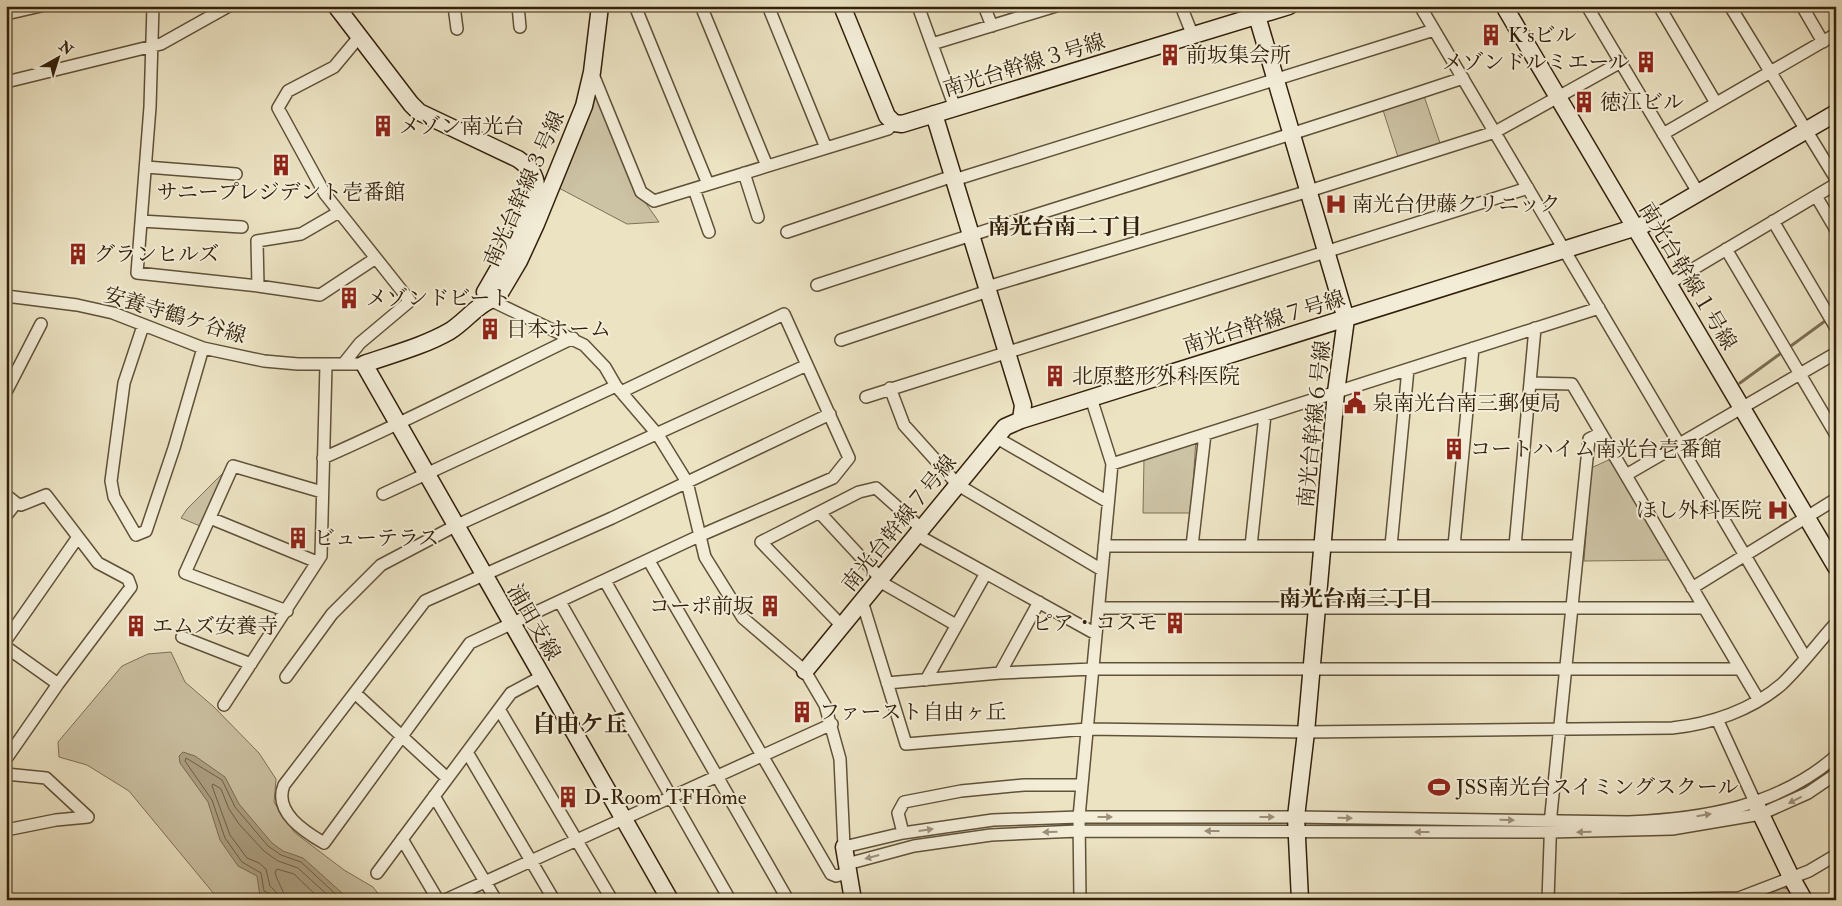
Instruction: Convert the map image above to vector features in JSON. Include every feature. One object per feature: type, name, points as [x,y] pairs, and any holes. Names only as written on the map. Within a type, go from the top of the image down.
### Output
[{"type":"street","points":[[6,14],[40,6]]},
{"type":"street","points":[[152,6],[150,107],[137,273],[258,286],[320,295],[376,258]]},
{"type":"street","points":[[6,82],[161,44],[229,6]]},
{"type":"street","points":[[336,6],[358,37],[419,112],[518,159],[528,166],[534,176],[534,199],[485,292],[488,300],[573,338],[584,345],[605,367],[618,389],[658,435],[687,482],[705,557],[743,618],[806,670],[825,705],[832,724],[840,759],[844,847],[853,900]]},
{"type":"street","points":[[454,6],[457,29]]},
{"type":"street","points":[[518,6],[520,27]]},
{"type":"street","points":[[635,6],[708,184]]},
{"type":"street","points":[[701,6],[767,166]]},
{"type":"street","points":[[768,6],[826,148]]},
{"type":"street","points":[[592,72],[641,192],[654,201],[888,129],[894,123],[887,116],[842,6]]},
{"type":"street","points":[[918,6],[955,108]]},
{"type":"street","points":[[984,6],[992,26]]},
{"type":"street","points":[[1181,6],[1193,36]]},
{"type":"street","name":"南光台幹線３号線","points":[[894,123],[902,124],[1289,6]]},
{"type":"street","points":[[1420,6],[1805,657]]},
{"type":"street","name":"南光台幹線１号線","points":[[1504,6],[1836,567]]},
{"type":"street","points":[[1587,6],[1699,194]]},
{"type":"street","points":[[1659,6],[1716,103]]},
{"type":"street","points":[[1730,6],[1836,179]]},
{"type":"street","points":[[1802,6],[1823,42]]},
{"type":"street","name":"南光台幹線３号線","points":[[364,364],[431,341],[452,330],[488,300],[497,298],[519,261],[536,224],[584,106],[592,72],[596,7]]},
{"type":"street","points":[[932,44],[1052,7]]},
{"type":"street","name":"南光台幹線６号線","points":[[1256,16],[1346,319],[1336,392],[1312,669],[1296,824],[1300,900]]},
{"type":"street","points":[[787,232],[953,178],[1276,81],[1434,30]]},
{"type":"street","points":[[1663,134],[1836,34]]},
{"type":"street","points":[[344,363],[360,343],[410,301],[325,194],[278,108],[288,91],[334,66],[358,37]]},
{"type":"street","points":[[840,340],[987,289],[1309,191],[1494,132],[1621,62]]},
{"type":"street","points":[[817,285],[971,234],[1292,135],[1463,78]]},
{"type":"street","name":"南光台幹線７号線","points":[[806,670],[1005,427],[1021,420],[1635,228],[1699,194],[1836,113]]},
{"type":"street","points":[[934,114],[1023,405],[1021,420]]},
{"type":"street","points":[[146,168],[236,174]]},
{"type":"street","points":[[744,173],[758,217]]},
{"type":"street","points":[[1668,284],[1836,184]]},
{"type":"street","points":[[694,188],[709,232]]},
{"type":"street","points":[[866,397],[1006,351],[1528,188]]},
{"type":"street","points":[[1816,196],[1836,230]]},
{"type":"street","points":[[258,286],[258,241],[301,234],[339,212]]},
{"type":"street","points":[[142,221],[242,227]]},
{"type":"street","points":[[1773,221],[1831,321]]},
{"type":"street","points":[[1726,250],[1836,435]]},
{"type":"street","name":"安養寺鶴ケ谷線","points":[[6,296],[77,305],[113,313],[203,348],[264,361],[326,365],[344,363],[364,364]]},
{"type":"street","points":[[1112,464],[1599,308]]},
{"type":"street","points":[[383,494],[426,473],[784,314],[807,365],[830,414],[850,458],[833,478],[699,536],[470,643],[324,843],[301,830],[294,822],[282,800],[282,792],[425,602],[830,414]]},
{"type":"street","points":[[6,392],[41,324]]},
{"type":"street","points":[[143,326],[124,382],[111,480],[114,497],[136,535],[146,531],[174,448],[203,348]]},
{"type":"street","points":[[1514,546],[1535,328]]},
{"type":"street","points":[[323,458],[399,425],[573,338]]},
{"type":"street","points":[[1454,546],[1473,348]]},
{"type":"street","points":[[1626,475],[1836,352]]},
{"type":"street","name":"浦田支線","points":[[364,364],[482,575],[670,900]]},
{"type":"street","points":[[224,705],[287,611],[321,556],[326,365]]},
{"type":"street","points":[[286,677],[332,614],[381,565],[455,526],[658,435],[807,365]]},
{"type":"street","points":[[1391,546],[1408,369]]},
{"type":"street","points":[[1530,383],[1572,384],[1758,699]]},
{"type":"street","points":[[890,388],[904,425],[958,485],[1102,570]]},
{"type":"street","points":[[1080,900],[1079,817],[1112,464],[1091,398]]},
{"type":"street","points":[[1251,546],[1265,415]]},
{"type":"street","points":[[1192,546],[1205,434]]},
{"type":"street","points":[[1548,900],[1550,827],[1589,439],[1601,434]]},
{"type":"street","points":[[996,438],[1108,502]]},
{"type":"street","points":[[287,611],[185,572],[233,466],[322,492]]},
{"type":"street","points":[[842,626],[761,542],[859,492],[876,488],[919,532],[986,573],[1096,634]]},
{"type":"street","points":[[6,495],[22,505],[46,495],[98,563],[128,579],[131,587],[58,684],[6,758]]},
{"type":"street","points":[[1692,588],[1836,499]]},
{"type":"street","points":[[6,516],[16,503]]},
{"type":"street","points":[[820,513],[880,580],[956,625]]},
{"type":"street","points":[[210,518],[317,562]]},
{"type":"street","points":[[6,640],[78,537]]},
{"type":"street","points":[[1104,546],[1578,546]]},
{"type":"street","points":[[648,561],[830,874],[836,876],[848,869],[914,846],[981,836],[1296,824]]},
{"type":"street","points":[[926,680],[986,573]]},
{"type":"street","points":[[604,581],[788,900]]},
{"type":"street","points":[[862,601],[906,744],[1088,728],[1306,732],[1560,730],[1694,726],[1717,719],[1758,699],[1782,684],[1836,623]]},
{"type":"street","points":[[560,602],[730,900]]},
{"type":"street","points":[[1000,673],[1039,602]]},
{"type":"street","points":[[1098,608],[1704,608]]},
{"type":"street","points":[[182,637],[251,664]]},
{"type":"street","points":[[6,647],[58,684]]},
{"type":"street","points":[[888,683],[1000,673],[1093,669],[1739,669]]},
{"type":"street","points":[[377,874],[511,692],[541,677]]},
{"type":"street","points":[[356,694],[447,778]]},
{"type":"street","points":[[499,709],[612,900]]},
{"type":"street","points":[[1717,719],[1791,877],[1804,900]]},
{"type":"street","points":[[445,900],[761,754],[832,724]]},
{"type":"street","points":[[467,752],[554,900]]},
{"type":"street","points":[[1758,808],[1814,773],[1836,756]]},
{"type":"street","points":[[6,774],[46,778],[88,817],[56,820],[6,830]]},
{"type":"street","points":[[844,847],[903,833],[993,820],[1079,817],[1296,824],[1550,827],[1672,820],[1758,808],[1808,793],[1836,774]]},
{"type":"street","points":[[903,833],[898,812],[904,802],[961,791],[1024,785],[1082,785]]},
{"type":"street","points":[[434,796],[496,900]]},
{"type":"street","points":[[402,839],[438,900]]},
{"type":"street","points":[[1622,900],[1743,899],[1791,877],[1809,871],[1836,855]]},
{"type":"shaded area","points":[[595,92],[638,192],[659,222],[627,224],[557,187]]},
{"type":"shaded area","points":[[1423,93],[1440,143],[1398,157],[1382,107]]},
{"type":"shaded area","points":[[1196,439],[1191,513],[1143,513],[1144,457]]},
{"type":"shaded area","points":[[1613,458],[1673,560],[1584,561],[1591,468]]},
{"type":"shaded area","points":[[222,474],[224,475],[200,526],[181,518],[187,509]]},
{"type":"shaded area","points":[[171,652],[185,682],[214,707],[259,753],[276,779],[274,802],[294,832],[344,870],[373,887],[383,900],[219,900],[129,791],[87,765],[59,757],[58,742],[122,666],[148,654]]},
{"type":"shaded area","points":[[1781,887],[1791,890],[1798,900],[1753,899]]},
{"type":"water","points":[[183,752],[195,756],[225,777],[239,804],[272,843],[283,851],[303,858],[350,900],[272,900],[260,896],[257,876],[238,866],[220,840],[208,802],[180,763],[179,756]]},
{"type":"waterway","points":[[1740,383],[1836,313]]},
{"type":"place","name":"K'sビル","points":[[1491,35]]},
{"type":"place","name":"前坂集会所","points":[[1170,55]]},
{"type":"place","name":"メゾンドルミエール","points":[[1646,62]]},
{"type":"place","name":"徳江ビル","points":[[1584,102]]},
{"type":"place","name":"メゾン南光台","points":[[383,126]]},
{"type":"place","name":"サニープレジデント壱番館","points":[[281,165]]},
{"type":"place","name":"南光台伊藤クリニック","points":[[1336,204]]},
{"type":"place","name":"グランヒルズ","points":[[78,254]]},
{"type":"place","name":"メゾンドビート","points":[[349,298]]},
{"type":"place","name":"日本ホーム","points":[[490,329]]},
{"type":"place","name":"北原整形外科医院","points":[[1055,376]]},
{"type":"place","name":"泉南光台南三郵便局","points":[[1355,403]]},
{"type":"place","name":"コートハイム南光台壱番館","points":[[1454,449]]},
{"type":"place","name":"ほし外科医院","points":[[1778,510]]},
{"type":"place","name":"ビューテラス","points":[[298,538]]},
{"type":"place","name":"コーポ前坂","points":[[770,606]]},
{"type":"place","name":"ピア・コスモ","points":[[1175,623]]},
{"type":"place","name":"エムズ安養寺","points":[[136,626]]},
{"type":"place","name":"ファースト自由ヶ丘","points":[[802,712]]},
{"type":"place","name":"JSS南光台スイミングスクール","points":[[1439,787]]},
{"type":"place","name":"D-Room TFHome","points":[[568,797]]},
{"type":"district","name":"南光台南二丁目","points":[[1065,226]]},
{"type":"district","name":"南光台南三丁目","points":[[1356,598]]},
{"type":"district","name":"自由ケ丘","points":[[580,724]]}]
